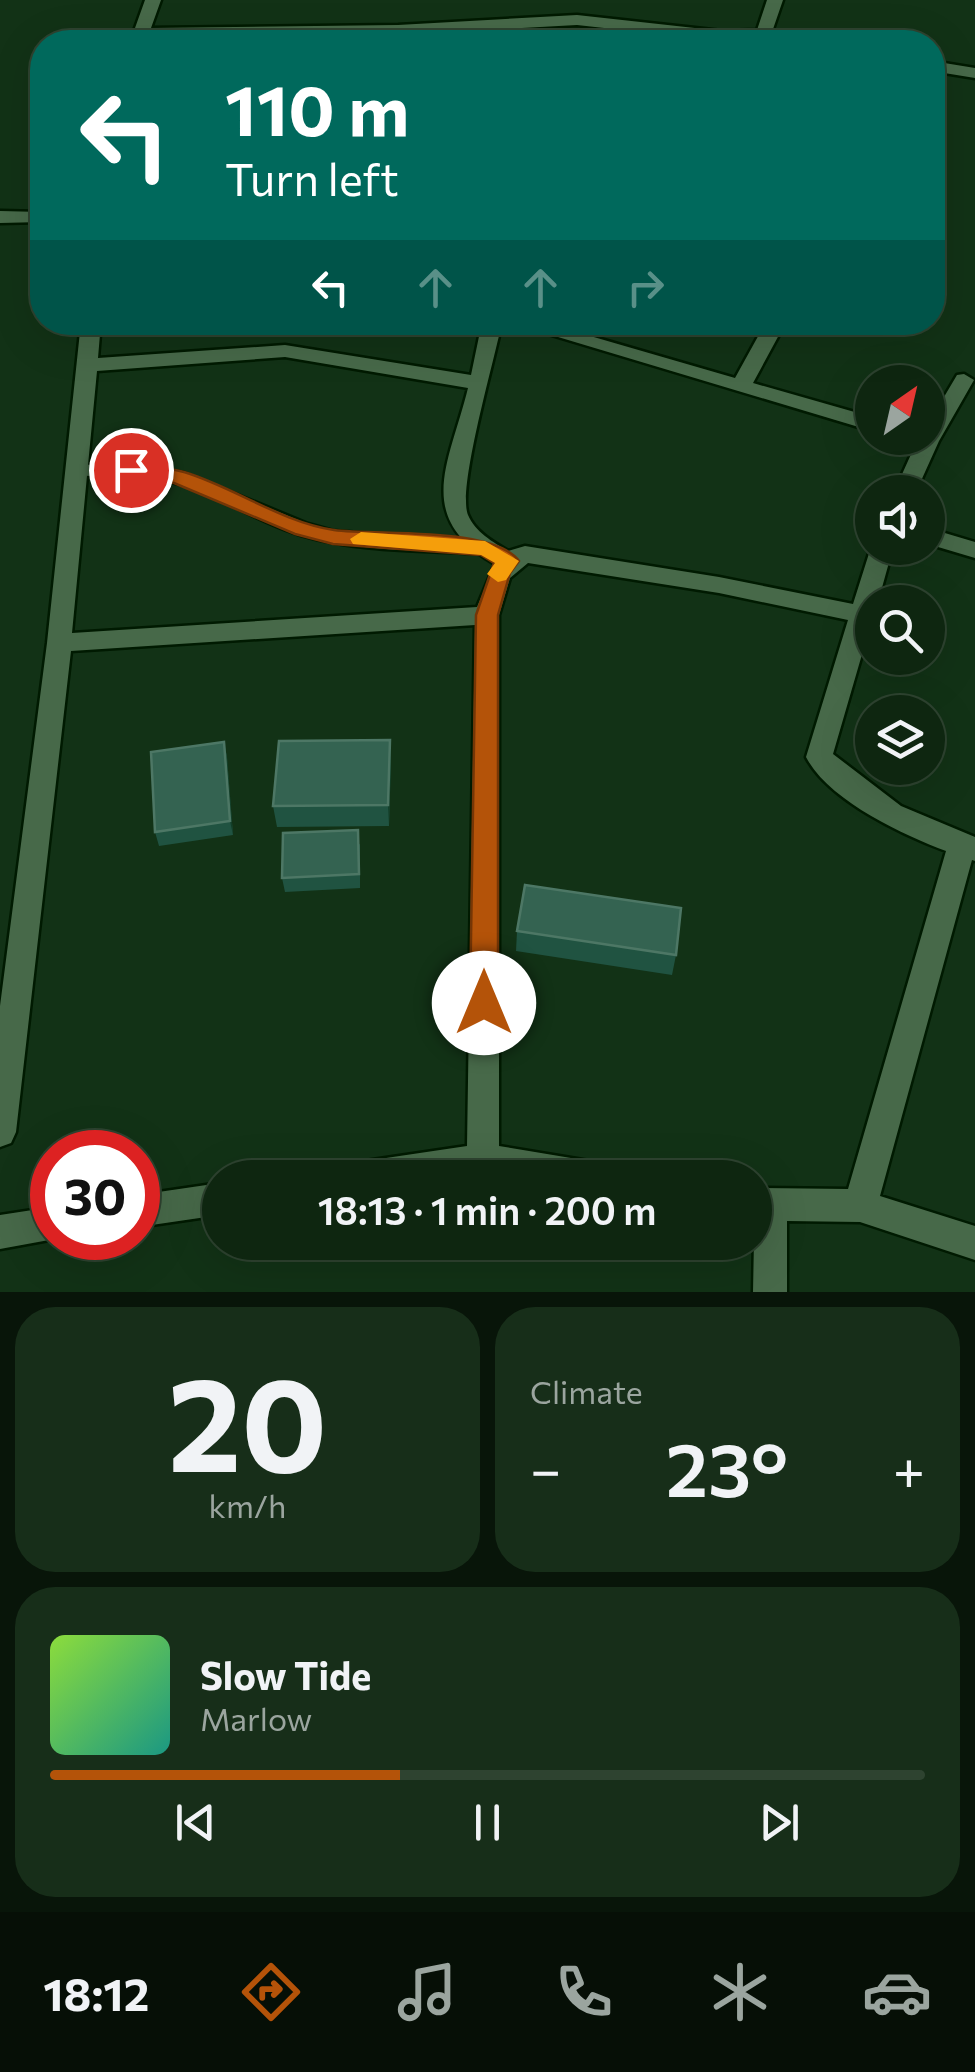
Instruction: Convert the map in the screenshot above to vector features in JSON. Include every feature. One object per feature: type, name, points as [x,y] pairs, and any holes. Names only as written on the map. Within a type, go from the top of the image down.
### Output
[{"type":"street","points":[[141,30],[152,0]]},
{"type":"street","points":[[764,30],[775,0]]},
{"type":"street","points":[[466,30],[577,20],[631,30]]},
{"type":"street","points":[[945,68],[975,73]]},
{"type":"street","points":[[0,217],[30,217]]},
{"type":"street","points":[[0,1132],[59,642],[89,335]]},
{"type":"street","points":[[489,335],[454,504],[466,531],[497,555],[525,554],[855,613]]},
{"type":"street","points":[[563,335],[855,419]]},
{"type":"street","points":[[741,386],[769,335]]},
{"type":"street","points":[[87,365],[285,351],[480,384]]},
{"type":"street","points":[[945,407],[964,380]]},
{"type":"street","points":[[945,541],[975,550]]},
{"type":"street","points":[[483,1159],[487,615],[500,570],[497,555]]},
{"type":"street","points":[[59,642],[487,615]]},
{"type":"street","points":[[855,632],[819,758],[849,787],[885,812],[968,847],[860,1206]]},
{"type":"street","points":[[477,1160],[489,1160]]},
{"type":"street","points":[[160,1208],[202,1202]]},
{"type":"street","points":[[772,1206],[860,1206],[975,1243]]},
{"type":"street","points":[[0,1232],[30,1227]]},
{"type":"street","points":[[767,1260],[770,1292]]},
{"type":"lane","points":[[75,472],[131,470],[178,477],[284,522],[333,537],[497,555]]},
{"type":"building","points":[[390,740],[388,805],[273,806],[279,741]]},
{"type":"building","points":[[224,742],[230,821],[155,832],[151,752]]},
{"type":"building","points":[[358,830],[359,874],[282,878],[283,833]]},
{"type":"building","points":[[525,885],[681,908],[676,955],[517,931]]},
{"type":"slow traffic","points":[[361,539],[485,548],[508,561],[498,574]]},
{"type":"route","points":[[131,470],[178,477],[232,502],[333,537],[485,548],[508,561],[500,570],[487,615],[484,1003]]}]
